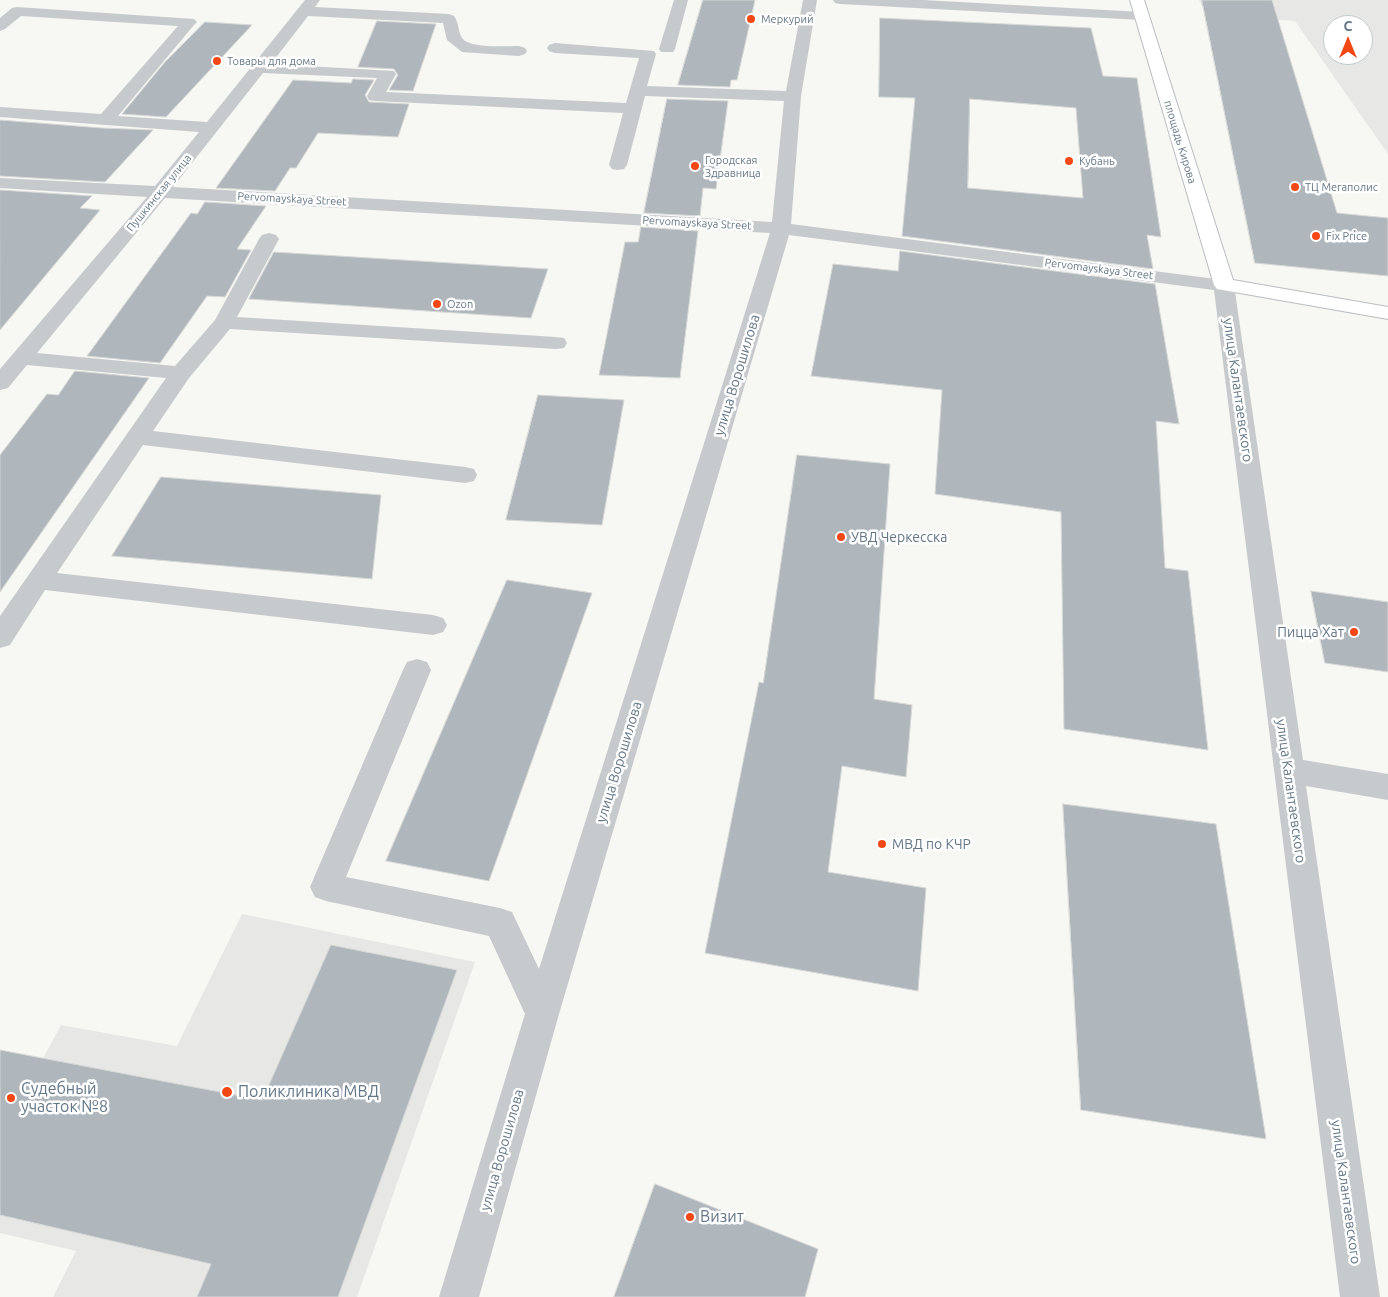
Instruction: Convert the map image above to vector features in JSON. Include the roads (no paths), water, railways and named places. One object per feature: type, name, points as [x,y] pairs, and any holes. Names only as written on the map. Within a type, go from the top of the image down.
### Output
[{"type":"main road","name":"площадь Кирова","points":[[1140,8],[1224,285]]},
{"type":"main road","name":"Pervomayskaya Street","points":[[1224,285],[1388,313]]},
{"type":"street","points":[[667,49],[681,0]]},
{"type":"street","points":[[781,228],[793,96],[810,0]]},
{"type":"street","points":[[840,0],[1140,8]]},
{"type":"street","points":[[309,6],[429,12],[449,19],[455,40],[468,49],[518,51]]},
{"type":"street","name":"Пушкинская улица","points":[[0,383],[161,191],[309,6]]},
{"type":"street","points":[[0,26],[17,11],[189,22],[105,120]]},
{"type":"street","points":[[555,48],[648,54],[618,165]]},
{"type":"street","points":[[260,68],[388,74],[375,96],[635,100],[793,96]]},
{"type":"street","points":[[0,112],[212,128]]},
{"type":"street","name":"Pervomayskaya Street","points":[[0,182],[781,228],[1224,285]]},
{"type":"street","name":"улица Ворошилова","points":[[459,1297],[542,1014],[781,228]]},
{"type":"street","points":[[0,638],[38,580],[182,373],[224,322],[268,239]]},
{"type":"street","name":"улица Калантаевского","points":[[1224,285],[1360,1297]]},
{"type":"street","points":[[224,322],[556,343]]},
{"type":"street","points":[[21,358],[182,373]]},
{"type":"street","points":[[138,437],[465,475]]},
{"type":"street","points":[[38,580],[433,625]]},
{"type":"street","points":[[417,670],[326,887],[500,923],[542,1014]]},
{"type":"street","points":[[1288,770],[1388,787]]},
{"type":"place","name":"Меркурий","points":[[751,19]]},
{"type":"place","name":"Товары для дома","points":[[217,61]]},
{"type":"place","name":"Кубань","points":[[1069,161]]},
{"type":"place","name":"Городская Здравница","points":[[695,166]]},
{"type":"place","name":"ТЦ Мегаполис","points":[[1295,187]]},
{"type":"place","name":"Fix Price","points":[[1316,236]]},
{"type":"place","name":"Ozon","points":[[437,304]]},
{"type":"place","name":"УВД Черкесска","points":[[841,537]]},
{"type":"place","name":"Пицца Хат","points":[[1354,632]]},
{"type":"place","name":"МВД по КЧР","points":[[882,844]]},
{"type":"place","name":"Поликлиника МВД","points":[[227,1092]]},
{"type":"place","name":"Судебный участок №8","points":[[11,1098]]},
{"type":"place","name":"Визит","points":[[690,1217]]}]
